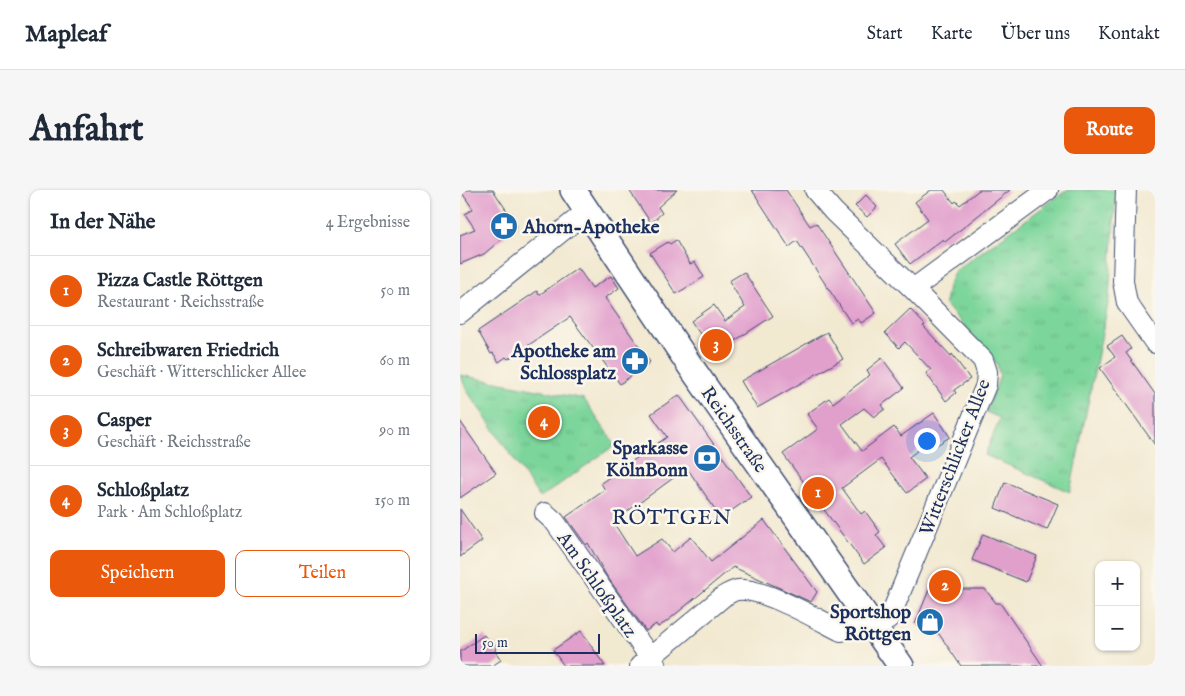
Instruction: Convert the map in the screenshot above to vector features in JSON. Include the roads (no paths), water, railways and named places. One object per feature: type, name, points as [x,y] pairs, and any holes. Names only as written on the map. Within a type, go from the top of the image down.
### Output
[{"type":"main road","name":"Reichsstraße","points":[[573,190],[691,367],[901,666]]},
{"type":"street","name":"Witterschlicker Allee","points":[[815,190],[833,211],[982,360],[987,372],[986,385],[890,617],[871,622]]},
{"type":"street","points":[[913,289],[1048,190]]},
{"type":"street","points":[[1126,190],[1123,281],[1127,303],[1155,343]]},
{"type":"street","points":[[460,313],[587,211]]},
{"type":"street","name":"Am Schloßplatz","points":[[545,513],[555,522],[649,663],[724,596],[738,590],[752,591],[783,603],[842,631],[871,622]]},
{"type":"place","name":"Ahorn-Apotheke","points":[[504,226]]},
{"type":"place","name":"Casper","points":[[716,345]]},
{"type":"place","name":"Apotheke am Schlossplatz","points":[[635,361]]},
{"type":"place","name":"Schloßplatz","points":[[544,422]]},
{"type":"place","name":"Sparkasse KölnBonn","points":[[707,458]]},
{"type":"place","name":"Pizza Castle Röttgen","points":[[818,493]]},
{"type":"place","name":"Schreibwaren Friedrich","points":[[945,586]]},
{"type":"place","name":"Sportshop Röttgen","points":[[930,622]]},
{"type":"district","name":"RÖTTGEN","points":[[672,517]]}]
